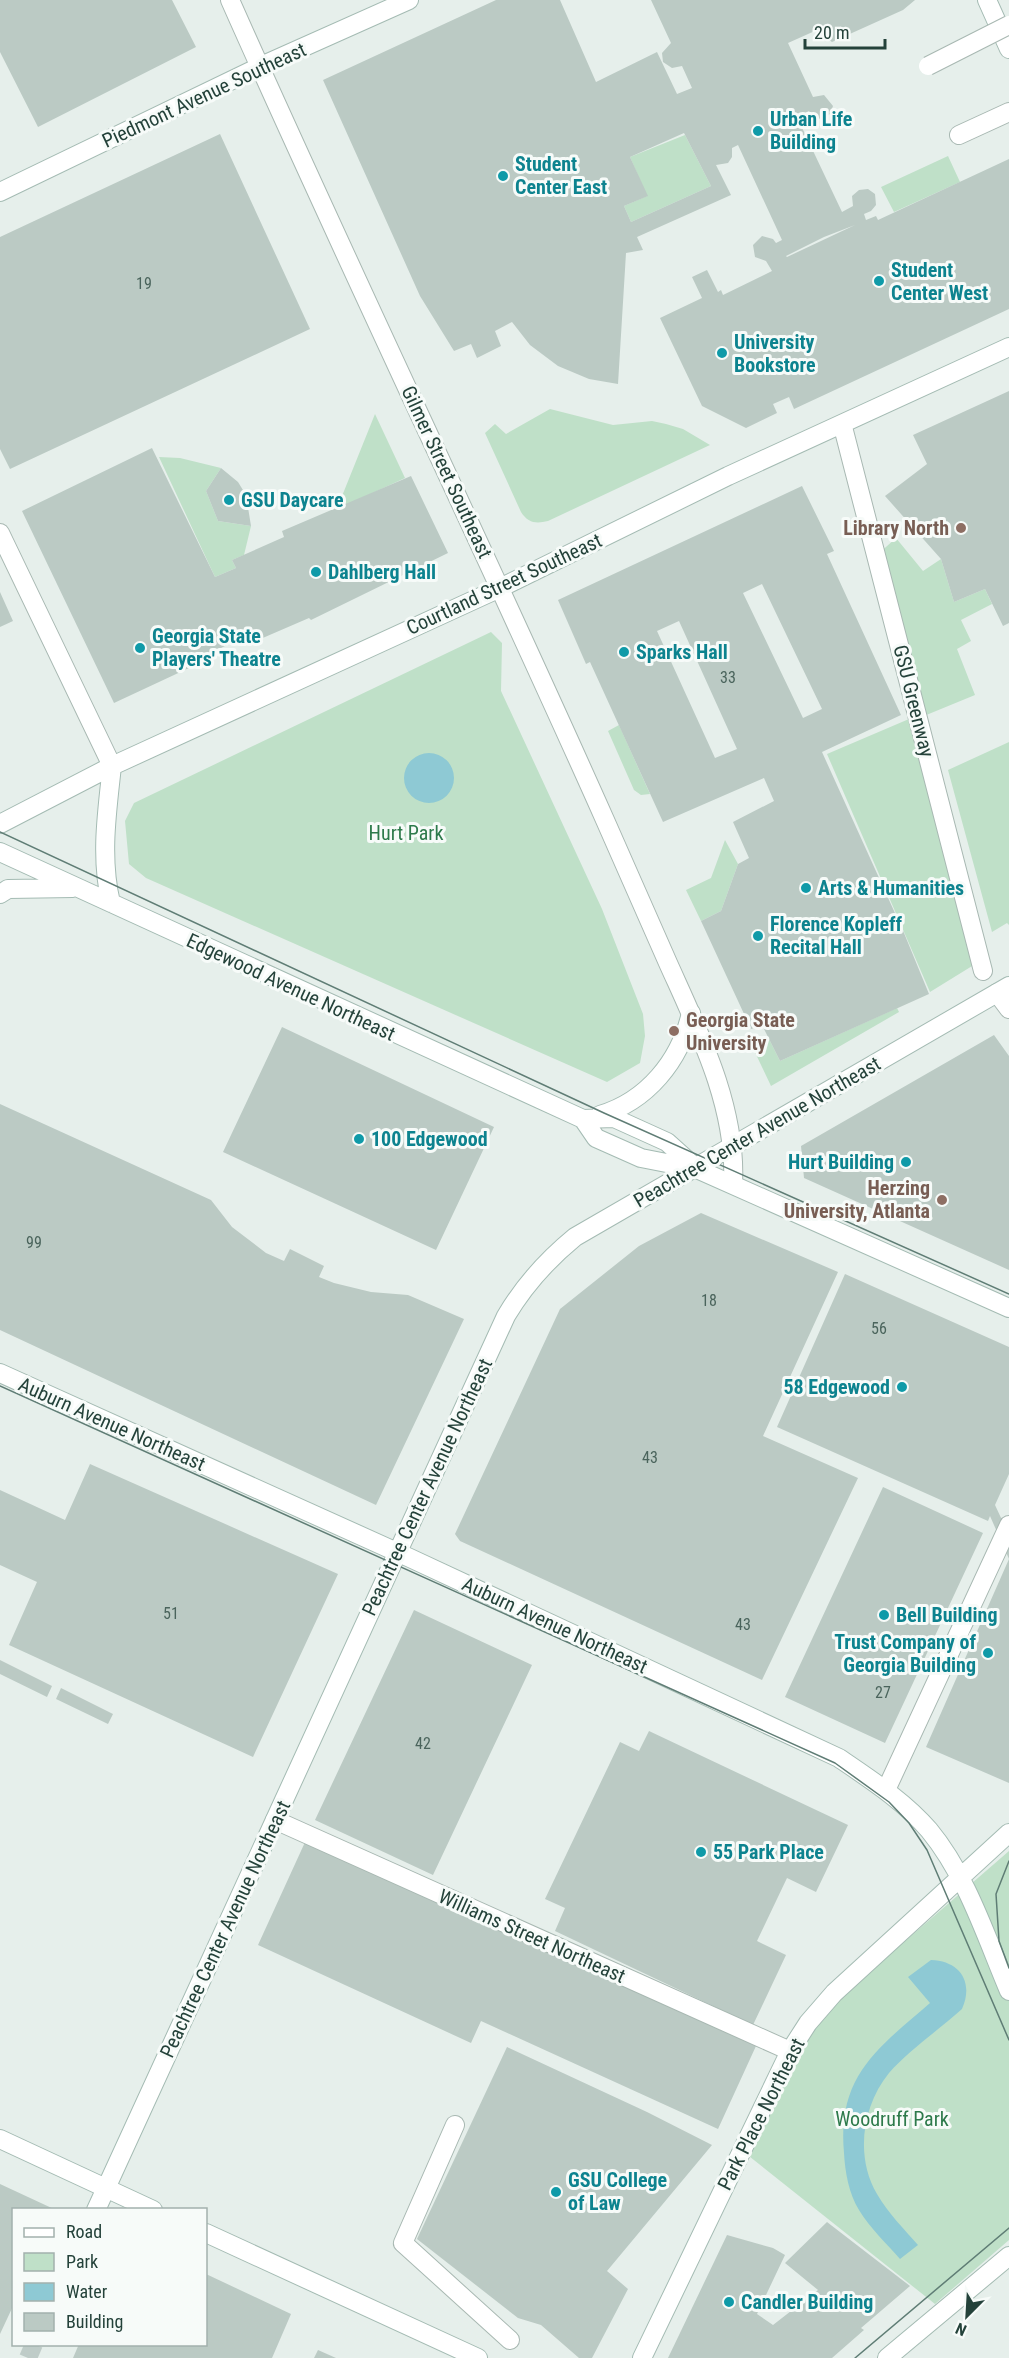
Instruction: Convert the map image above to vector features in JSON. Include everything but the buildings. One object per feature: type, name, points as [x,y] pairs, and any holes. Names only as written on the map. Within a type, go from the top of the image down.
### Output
[{"type":"street","name":"Gilmer Street Southeast","points":[[230,0],[500,588],[691,1013],[726,1108],[733,1146],[733,1184]]},
{"type":"street","name":"Piedmont Avenue Southeast","points":[[0,192],[259,67],[409,0]]},
{"type":"street","points":[[987,0],[1009,49]]},
{"type":"street","points":[[928,66],[1009,25]]},
{"type":"street","points":[[959,135],[1009,112]]},
{"type":"street","name":"Courtland Street Southeast","points":[[0,824],[112,766],[500,588],[728,476],[1009,347]]},
{"type":"street","name":"GSU Greenway","points":[[844,431],[983,971]]},
{"type":"street","points":[[0,533],[112,766],[105,837],[106,882],[111,903]]},
{"type":"street","name":"Edgewood Avenue Northeast","points":[[0,852],[584,1119],[614,1118],[667,1142],[697,1168]]},
{"type":"street","points":[[0,894],[8,890],[78,887]]},
{"type":"street","points":[[1003,989],[1009,1009]]},
{"type":"street","name":"Peachtree Center Avenue Northeast","points":[[97,2208],[506,1316],[527,1283],[548,1260],[575,1237],[1003,989]]},
{"type":"street","points":[[584,1119],[615,1110],[636,1099],[666,1070],[687,1030],[691,1013]]},
{"type":"street","name":"Edgewood Avenue Northeast","points":[[584,1119],[596,1138],[641,1158],[697,1168],[1009,1308]]},
{"type":"street","name":"Auburn Avenue Northeast","points":[[0,1374],[397,1552],[839,1758],[886,1790],[929,1830],[960,1878],[1009,1991]]},
{"type":"street","points":[[886,1790],[1009,1526]]},
{"type":"street","name":"Williams Street Northeast","points":[[275,1820],[790,2051]]},
{"type":"street","name":"Park Place Northeast","points":[[642,2358],[790,2051],[808,2023],[834,1993],[1009,1833]]},
{"type":"street","points":[[455,2125],[403,2243],[510,2340]]},
{"type":"street","points":[[0,2139],[149,2208]]},
{"type":"street","points":[[207,2233],[478,2358]]},
{"type":"street","points":[[887,2358],[1009,2256]]},
{"type":"green space","points":[[685,135],[711,186],[631,222],[624,206],[647,196],[630,157]]},
{"type":"green space","points":[[948,156],[960,182],[894,212],[881,187]]},
{"type":"green space","points":[[550,409],[613,425],[652,421],[666,424],[683,429],[710,445],[548,521],[533,522],[521,512],[485,433],[495,424],[506,434]]},
{"type":"green space","points":[[375,414],[405,478],[340,508],[338,506]]},
{"type":"green space","points":[[159,457],[180,458],[221,468],[206,491],[218,521],[251,526],[244,555],[232,560],[236,568],[215,577]]},
{"type":"green space","points":[[896,538],[923,571],[941,559],[954,602],[985,589],[992,604],[961,620],[971,641],[957,649],[975,695],[919,718],[877,555]]},
{"type":"green space","name":"Hurt Park","points":[[491,632],[502,643],[501,691],[602,909],[643,1014],[645,1036],[640,1063],[607,1082],[146,878],[129,864],[125,821],[134,803]]},
{"type":"green space","points":[[909,719],[977,963],[930,992],[827,754]]},
{"type":"green space","points":[[619,725],[650,794],[641,795],[634,790],[608,731]]},
{"type":"green space","points":[[1009,742],[1009,925],[1007,923],[992,932],[948,770]]},
{"type":"green space","points":[[725,840],[738,864],[721,911],[701,921],[686,890],[711,878]]},
{"type":"green space","points":[[897,1008],[899,1012],[771,1086],[751,1044],[768,1037],[780,1061]]},
{"type":"green space","name":"Woodruff Park","points":[[1009,1851],[1009,2240],[935,2304],[735,2145],[821,2014]]},
{"type":"water","points":[[424,753],[434,753],[447,760],[454,773],[454,783],[447,796],[434,803],[424,803],[415,799],[408,792],[404,783],[404,773],[408,764],[415,757]]},
{"type":"water","points":[[931,1960],[950,1964],[962,1975],[966,1990],[962,2009],[889,2073],[873,2101],[865,2132],[864,2148],[870,2180],[886,2208],[918,2245],[900,2259],[868,2223],[853,2197],[845,2168],[844,2126],[847,2104],[864,2066],[893,2035],[930,2003],[908,1977]]},
{"type":"tunnel","points":[[28,2358],[33,2346]]},
{"type":"tram line","points":[[0,832],[604,1113],[1009,1294]]},
{"type":"tram line","points":[[0,1386],[835,1763],[889,1802],[909,1823],[927,1850],[1009,2040]]},
{"type":"tram line","points":[[1009,1861],[996,1894],[999,1941],[1009,1968]]},
{"type":"tram line","points":[[855,2358],[1009,2228]]},
{"type":"place","name":"Urban Life Building","points":[[758,131]]},
{"type":"place","name":"Student Center East","points":[[503,176]]},
{"type":"place","name":"Student Center West","points":[[879,281]]},
{"type":"place","name":"University Bookstore","points":[[722,353]]},
{"type":"place","name":"GSU Daycare","points":[[229,500]]},
{"type":"place","name":"Library North","points":[[961,528]]},
{"type":"place","name":"Dahlberg Hall","points":[[316,572]]},
{"type":"place","name":"Georgia State Players' Theatre","points":[[140,648]]},
{"type":"place","name":"Sparks Hall","points":[[624,652]]},
{"type":"place","name":"Arts & Humanities","points":[[806,888]]},
{"type":"place","name":"Florence Kopleff Recital Hall","points":[[758,936]]},
{"type":"place","name":"Georgia State University","points":[[674,1031]]},
{"type":"place","name":"100 Edgewood","points":[[359,1139]]},
{"type":"place","name":"Hurt Building","points":[[906,1162]]},
{"type":"place","name":"Herzing University, Atlanta","points":[[942,1200]]},
{"type":"place","name":"58 Edgewood","points":[[902,1387]]},
{"type":"place","name":"Bell Building","points":[[884,1615]]},
{"type":"place","name":"Trust Company of Georgia Building","points":[[988,1653]]},
{"type":"place","name":"55 Park Place","points":[[701,1852]]},
{"type":"place","name":"GSU College of Law","points":[[556,2192]]},
{"type":"place","name":"Candler Building","points":[[729,2302]]}]
